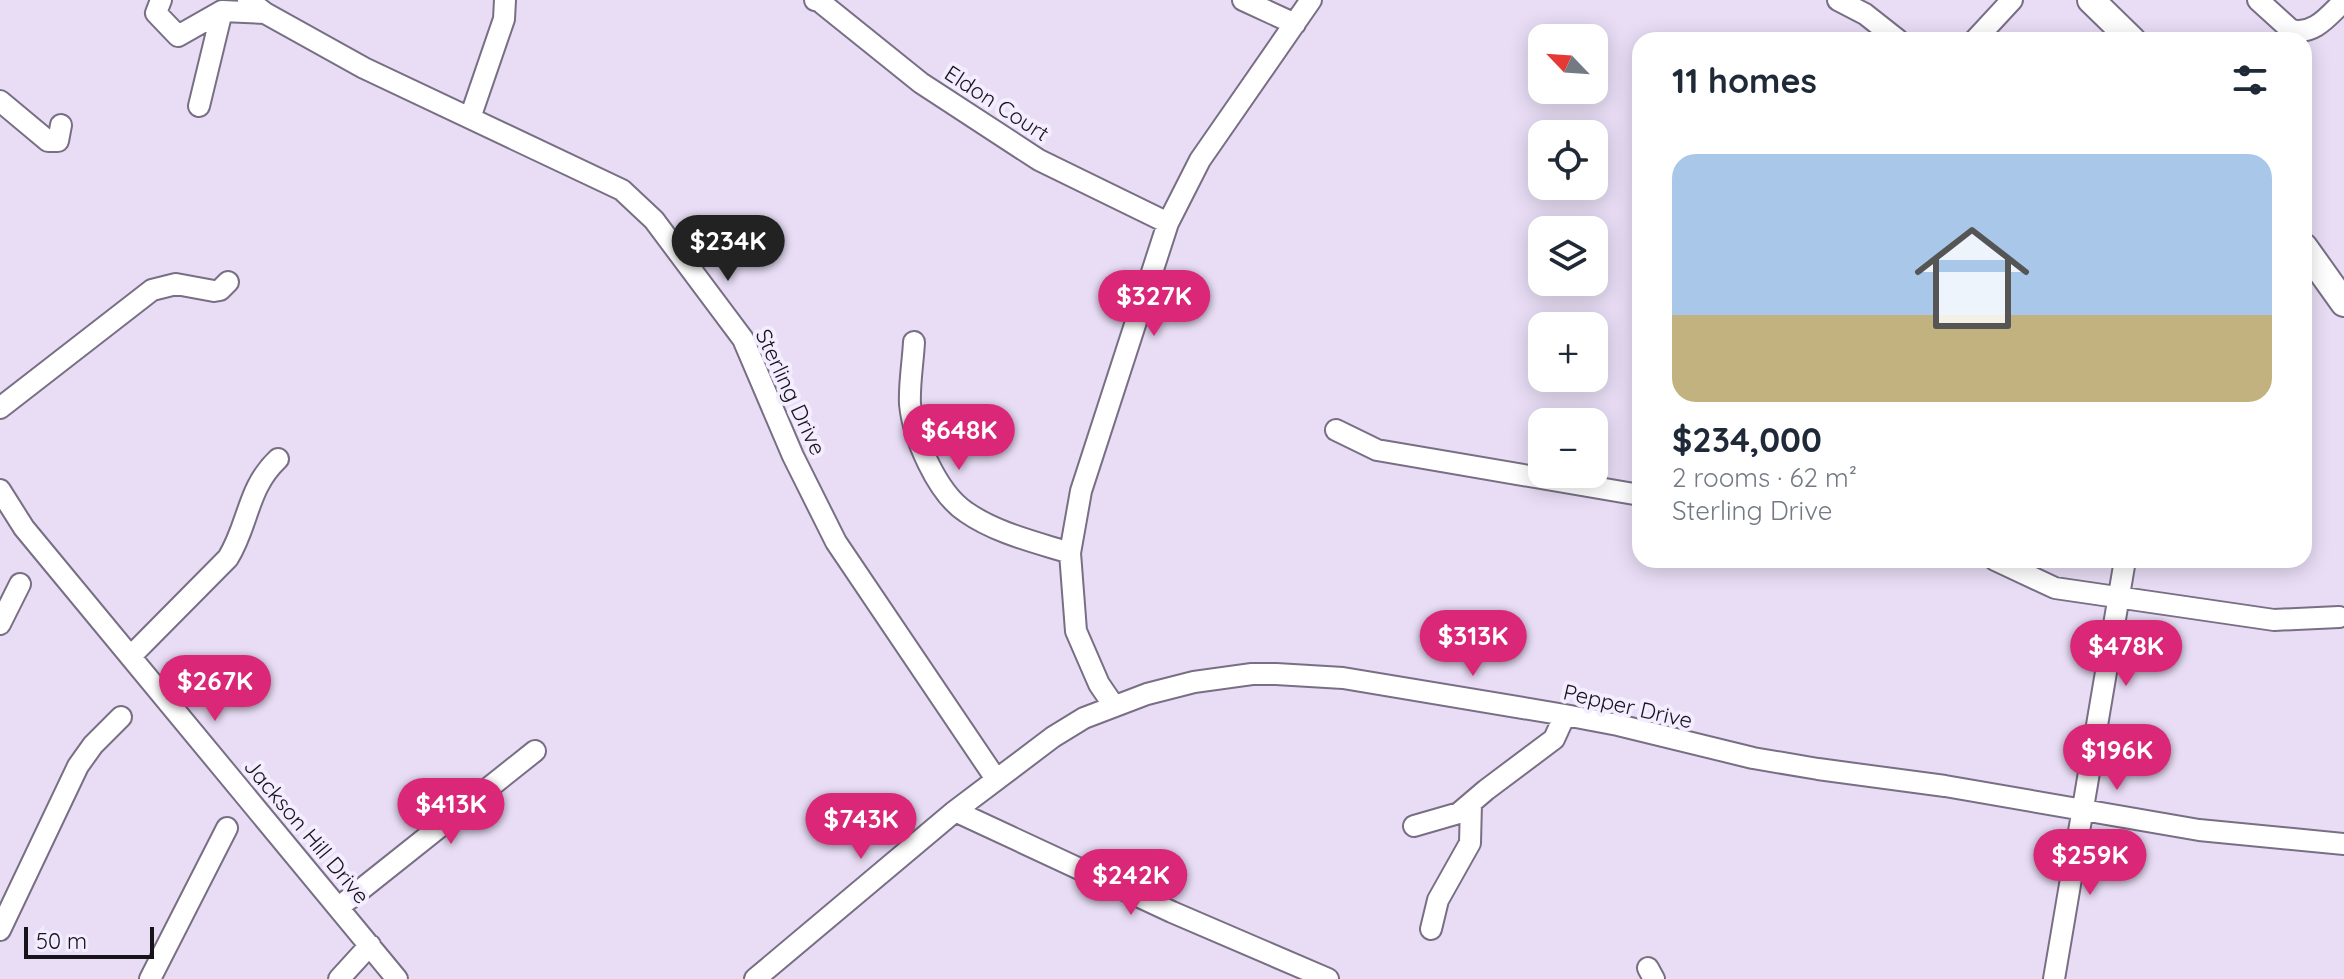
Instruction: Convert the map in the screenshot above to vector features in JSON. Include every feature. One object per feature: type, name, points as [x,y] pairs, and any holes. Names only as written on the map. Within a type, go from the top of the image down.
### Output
[{"type":"main road","points":[[2091,0],[2124,32]]},
{"type":"main road","points":[[2312,258],[2344,303]]},
{"type":"street","points":[[161,0],[156,13],[178,36],[222,11],[265,13]]},
{"type":"street","name":"Sterling Drive","points":[[248,0],[265,13],[364,68],[622,190],[654,220],[743,339],[793,456],[836,542],[996,779]]},
{"type":"street","points":[[470,118],[504,19],[505,0]]},
{"type":"street","name":"Eldon Court","points":[[815,0],[842,17],[921,83],[1039,160],[1168,223]]},
{"type":"street","points":[[1243,0],[1295,24]]},
{"type":"street","points":[[1114,706],[1099,684],[1076,631],[1070,553],[1081,491],[1168,223],[1200,160],[1311,0]]},
{"type":"street","points":[[1838,0],[1865,14],[1888,32]]},
{"type":"street","points":[[1982,32],[2012,0]]},
{"type":"street","points":[[2258,0],[2291,30],[2298,32],[2307,32],[2321,23],[2344,1]]},
{"type":"street","points":[[199,106],[222,11]]},
{"type":"street","points":[[0,101],[48,141],[58,141],[61,125]]},
{"type":"street","points":[[0,408],[152,290],[176,284],[214,291],[220,290],[228,282]]},
{"type":"street","points":[[914,342],[910,403],[918,441],[940,484],[964,511],[1006,533],[1070,553]]},
{"type":"street","points":[[1336,430],[1377,450],[1632,494]]},
{"type":"street","points":[[131,656],[228,558],[253,494],[265,471],[278,459]]},
{"type":"street","name":"Jackson Hill Drive","points":[[0,490],[24,528],[397,979]]},
{"type":"street","points":[[2012,568],[2055,588],[2274,620],[2339,617]]},
{"type":"street","points":[[2054,979],[2124,568]]},
{"type":"street","points":[[0,624],[20,584]]},
{"type":"street","name":"Pepper Drive","points":[[755,979],[955,811],[1053,737],[1084,718],[1147,694],[1228,677],[1276,674],[1343,678],[1565,715],[1753,758],[2199,830],[2344,844]]},
{"type":"street","points":[[1414,826],[1459,813],[1554,739],[1565,715]]},
{"type":"street","points":[[0,930],[78,766],[93,745],[121,717]]},
{"type":"street","points":[[339,907],[535,751]]},
{"type":"street","points":[[1431,929],[1438,900],[1470,843],[1471,803]]},
{"type":"street","points":[[955,811],[1172,912],[1328,979]]},
{"type":"street","points":[[150,979],[227,828]]},
{"type":"street","points":[[339,979],[370,945]]}]
